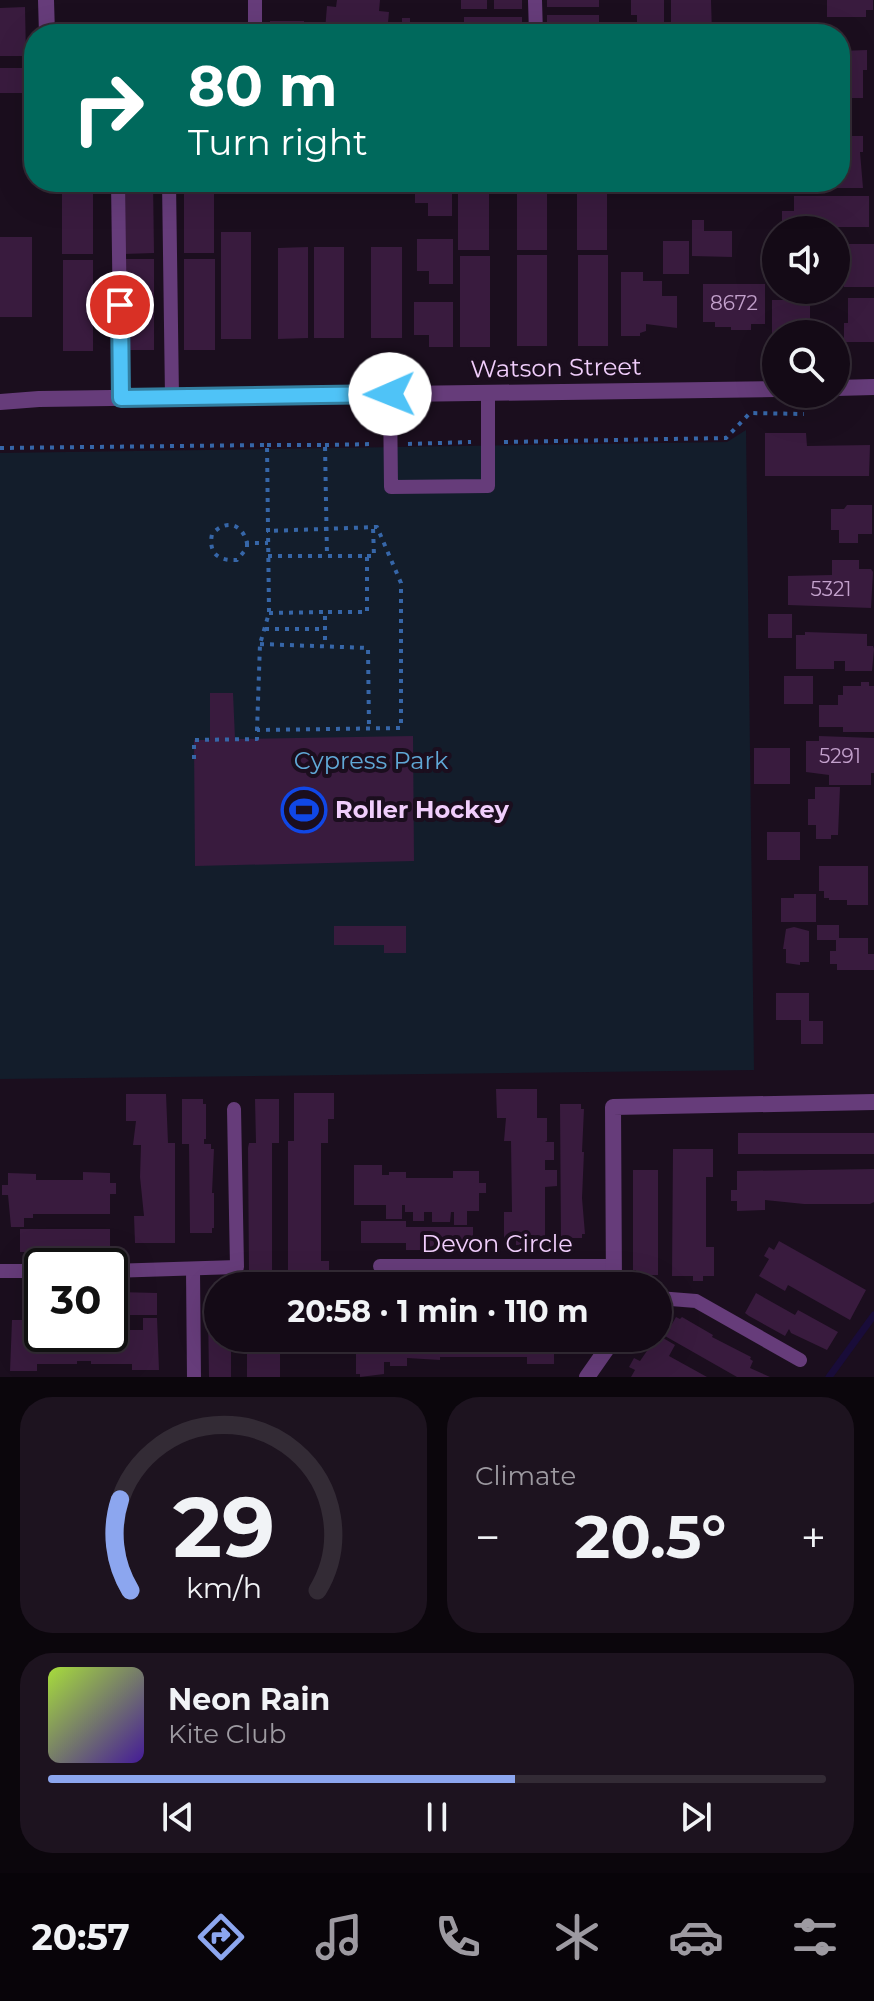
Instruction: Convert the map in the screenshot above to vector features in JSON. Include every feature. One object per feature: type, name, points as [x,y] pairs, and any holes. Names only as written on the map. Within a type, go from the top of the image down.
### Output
[{"type":"street","points":[[46,0],[47,24]]},
{"type":"street","points":[[850,388],[874,387]]},
{"type":"street","name":"Watson Street","points":[[0,402],[762,389]]},
{"type":"street","points":[[614,1272],[613,1107],[874,1102]]},
{"type":"street","points":[[587,1377],[604,1352]]},
{"type":"lane","points":[[255,0],[255,24]]},
{"type":"lane","points":[[535,0],[536,24]]},
{"type":"lane","points":[[118,192],[121,398]]},
{"type":"lane","points":[[169,192],[172,397]]},
{"type":"lane","points":[[390,394],[391,487],[488,486],[488,393]]},
{"type":"lane","points":[[128,1271],[237,1267],[234,1109]]},
{"type":"lane","name":"Devon Circle","points":[[380,1266],[614,1266]]},
{"type":"lane","points":[[193,1270],[194,1377]]},
{"type":"lane","points":[[0,1271],[24,1271]]},
{"type":"lane","points":[[672,1299],[696,1301],[800,1360]]},
{"type":"path","points":[[0,448],[726,438],[750,413],[804,414]]},
{"type":"path","points":[[194,759],[194,740],[257,739],[260,644],[269,613],[267,445]]},
{"type":"path","points":[[325,445],[327,556]]},
{"type":"path","points":[[226,524],[241,529],[247,543],[247,548],[237,560],[228,561],[219,559],[212,552],[210,542],[212,534],[226,524]]},
{"type":"path","points":[[268,556],[374,556],[373,527]]},
{"type":"path","points":[[257,730],[401,728],[401,583],[377,527],[267,531]]},
{"type":"path","points":[[247,543],[268,543]]},
{"type":"path","points":[[269,613],[367,612],[367,556]]},
{"type":"path","points":[[325,612],[325,646]]},
{"type":"path","points":[[265,629],[325,629]]},
{"type":"path","points":[[260,644],[368,648],[369,728]]},
{"type":"green space","name":"Cypress Park","points":[[746,430],[754,1070],[0,1079],[0,453],[727,442]]},
{"type":"building","points":[[337,0],[380,0],[379,11],[389,12],[388,24],[326,24],[327,6],[336,7]]},
{"type":"building","points":[[461,0],[487,0],[487,9],[461,9]]},
{"type":"building","points":[[494,0],[522,0],[522,9],[494,9]]},
{"type":"building","points":[[547,0],[599,0],[599,7],[547,7]]},
{"type":"building","points":[[631,0],[664,0],[664,24],[637,24],[637,15],[631,15]]},
{"type":"building","points":[[671,0],[711,0],[712,24],[671,24]]},
{"type":"building","points":[[827,0],[873,0],[873,10],[866,10],[866,17],[827,17]]},
{"type":"building","points":[[25,7],[24,56],[0,56],[0,8]]},
{"type":"building","points":[[547,15],[599,15],[599,24],[547,24]]},
{"type":"building","points":[[464,17],[522,17],[522,24],[464,24]]},
{"type":"building","points":[[402,18],[410,18],[410,24],[402,24]]},
{"type":"building","points":[[270,21],[304,21],[304,24],[270,24]]},
{"type":"building","points":[[867,50],[863,98],[850,98],[850,51]]},
{"type":"building","points":[[0,68],[24,68],[24,93],[0,93]]},
{"type":"building","points":[[850,136],[863,136],[863,152],[860,152],[863,188],[850,188]]},
{"type":"building","points":[[62,192],[93,192],[93,254],[62,254]]},
{"type":"building","points":[[123,192],[153,192],[154,253],[124,254]]},
{"type":"building","points":[[184,192],[214,192],[214,253],[184,253]]},
{"type":"building","points":[[415,192],[452,192],[452,216],[428,216],[428,203],[415,203]]},
{"type":"building","points":[[458,192],[489,192],[489,250],[458,250]]},
{"type":"building","points":[[517,192],[547,192],[547,250],[517,250]]},
{"type":"building","points":[[577,192],[607,192],[607,250],[577,250]]},
{"type":"building","points":[[794,196],[869,196],[869,227],[850,227],[850,216],[782,216],[782,211],[794,211]]},
{"type":"building","points":[[692,220],[704,220],[704,231],[732,231],[732,257],[692,256]]},
{"type":"building","points":[[221,232],[251,232],[251,339],[221,339]]},
{"type":"building","points":[[0,237],[32,237],[32,317],[0,317]]},
{"type":"building","points":[[417,239],[453,239],[453,284],[429,284],[429,271],[417,271]]},
{"type":"building","points":[[663,241],[689,241],[689,274],[663,274]]},
{"type":"building","points":[[850,244],[874,244],[874,287],[850,287]]},
{"type":"building","points":[[308,247],[308,338],[278,339],[278,248]]},
{"type":"building","points":[[314,247],[344,247],[344,338],[314,338]]},
{"type":"building","points":[[371,247],[402,247],[402,338],[371,338]]},
{"type":"building","points":[[517,255],[547,255],[547,346],[517,346]]},
{"type":"building","points":[[578,255],[608,255],[608,346],[578,346]]},
{"type":"building","points":[[460,256],[490,256],[490,347],[460,347]]},
{"type":"building","points":[[124,259],[154,259],[154,350],[124,350]]},
{"type":"building","points":[[184,259],[215,259],[215,350],[184,350]]},
{"type":"building","points":[[63,260],[93,260],[93,351],[63,351]]},
{"type":"building","points":[[621,272],[643,272],[643,281],[662,281],[662,296],[677,296],[677,328],[646,324],[646,331],[640,336],[621,336]]},
{"type":"building","points":[[703,284],[762,284],[765,320],[762,324],[751,324],[751,330],[731,330],[731,327],[715,327],[715,322],[703,322]]},
{"type":"building","points":[[850,298],[874,298],[874,342],[850,342]]},
{"type":"building","points":[[414,302],[453,302],[453,347],[429,347],[429,335],[414,335]]},
{"type":"building","points":[[772,304],[810,304],[810,320],[772,320]]},
{"type":"building","points":[[765,433],[806,433],[807,446],[870,445],[869,476],[765,476]]},
{"type":"building","points":[[847,505],[872,505],[872,534],[858,534],[858,543],[839,543],[839,530],[831,530],[831,509],[844,509]]},
{"type":"building","points":[[832,560],[859,560],[859,569],[871,569],[871,608],[788,605],[788,576],[832,575]]},
{"type":"building","points":[[768,614],[792,614],[792,638],[768,638]]},
{"type":"building","points":[[805,632],[867,634],[867,646],[874,649],[872,671],[845,671],[845,661],[834,661],[834,669],[796,669],[796,635],[805,635]]},
{"type":"building","points":[[784,676],[813,676],[813,704],[784,704]]},
{"type":"building","points":[[861,682],[874,686],[874,732],[843,732],[843,727],[819,727],[819,705],[838,705],[838,695],[843,695],[843,686],[861,686]]},
{"type":"building","name":"Roller Hockey","points":[[210,693],[233,693],[235,739],[413,736],[414,861],[195,866],[194,740],[210,740]]},
{"type":"building","points":[[819,736],[874,738],[871,785],[829,785],[829,775],[806,772],[806,741],[819,741]]},
{"type":"building","points":[[754,748],[790,748],[790,784],[754,784]]},
{"type":"building","points":[[815,787],[840,787],[838,835],[831,835],[831,839],[816,839],[816,825],[808,825],[808,799],[815,799]]},
{"type":"building","points":[[767,832],[800,832],[800,860],[767,860]]},
{"type":"building","points":[[819,866],[868,866],[868,905],[847,905],[847,900],[824,898],[824,891],[819,891]]},
{"type":"building","points":[[794,894],[816,894],[816,922],[781,922],[781,898],[794,898]]},
{"type":"building","points":[[817,925],[839,925],[839,938],[868,938],[868,954],[874,954],[874,970],[837,970],[837,964],[830,964],[830,951],[836,951],[836,940],[817,940]]},
{"type":"building","points":[[334,926],[406,926],[406,953],[384,953],[384,945],[334,945]]},
{"type":"building","points":[[794,927],[809,931],[809,962],[800,962],[800,965],[786,963],[786,949],[783,949],[786,929]]},
{"type":"building","points":[[776,993],[809,993],[809,1021],[823,1021],[823,1044],[801,1044],[801,1020],[776,1020]]},
{"type":"building","points":[[496,1089],[537,1089],[537,1118],[547,1118],[545,1142],[554,1142],[554,1160],[545,1160],[545,1170],[557,1170],[557,1186],[545,1187],[545,1239],[526,1239],[526,1245],[516,1245],[516,1239],[504,1239],[504,1212],[512,1212],[511,1141],[504,1141],[506,1118],[497,1118]]},
{"type":"building","points":[[294,1093],[334,1093],[334,1119],[328,1119],[328,1143],[321,1143],[321,1261],[329,1261],[329,1272],[288,1272],[288,1141],[294,1141]]},
{"type":"building","points":[[126,1094],[166,1094],[168,1143],[175,1143],[175,1243],[135,1243],[134,1216],[144,1216],[141,1145],[133,1145],[136,1121],[126,1121]]},
{"type":"building","points":[[182,1099],[203,1099],[203,1104],[206,1104],[204,1144],[211,1144],[211,1149],[214,1149],[212,1233],[190,1233],[189,1144],[182,1144]]},
{"type":"building","points":[[255,1099],[279,1099],[279,1143],[272,1143],[272,1272],[249,1272],[248,1148],[249,1143],[256,1143]]},
{"type":"building","points":[[560,1104],[581,1104],[581,1109],[584,1109],[582,1198],[585,1234],[582,1238],[561,1238]]},
{"type":"building","points":[[738,1133],[874,1133],[874,1154],[738,1154]]},
{"type":"building","points":[[673,1149],[713,1149],[713,1177],[706,1177],[706,1247],[714,1247],[714,1276],[703,1276],[703,1281],[693,1281],[693,1276],[672,1276]]},
{"type":"building","points":[[354,1165],[382,1165],[382,1175],[406,1172],[406,1178],[453,1178],[453,1171],[479,1171],[479,1183],[486,1183],[486,1193],[479,1193],[479,1211],[467,1211],[467,1225],[454,1225],[454,1212],[451,1212],[450,1222],[432,1222],[432,1212],[424,1212],[424,1221],[413,1221],[413,1212],[405,1212],[405,1205],[402,1205],[402,1219],[386,1219],[386,1205],[354,1205]]},
{"type":"building","points":[[874,1169],[874,1202],[870,1204],[804,1204],[765,1200],[765,1210],[737,1211],[737,1201],[731,1201],[731,1190],[737,1190],[737,1171]]},
{"type":"building","points":[[633,1170],[658,1170],[658,1272],[633,1270]]},
{"type":"building","points":[[83,1172],[110,1173],[110,1183],[116,1183],[116,1194],[110,1194],[110,1214],[33,1214],[33,1218],[24,1218],[24,1227],[11,1227],[8,1195],[2,1195],[2,1185],[8,1185],[8,1173],[36,1174],[36,1180],[83,1180]]},
{"type":"building","points":[[361,1221],[406,1221],[406,1227],[473,1227],[473,1250],[406,1250],[406,1243],[361,1243]]},
{"type":"building","points":[[20,1229],[110,1229],[110,1248],[24,1248],[24,1252],[20,1252]]},
{"type":"building","points":[[779,1241],[866,1290],[850,1320],[788,1285],[785,1291],[759,1276],[769,1259],[764,1256],[769,1247],[774,1250]]},
{"type":"building","points":[[128,1292],[157,1293],[157,1315],[128,1315]]},
{"type":"building","points":[[756,1293],[795,1315],[798,1310],[838,1332],[827,1350],[791,1333],[789,1329],[785,1336],[745,1313]]},
{"type":"building","points":[[676,1317],[682,1317],[751,1357],[750,1368],[770,1377],[737,1377],[672,1340],[672,1324]]},
{"type":"building","points":[[143,1318],[157,1318],[159,1370],[132,1370],[132,1364],[77,1361],[77,1364],[37,1364],[37,1371],[10,1371],[12,1320],[24,1320],[24,1352],[128,1352],[128,1330],[143,1330]]},
{"type":"building","points":[[209,1352],[231,1352],[231,1377],[209,1377]]},
{"type":"building","points":[[247,1352],[280,1352],[280,1377],[247,1377]]},
{"type":"building","points":[[356,1352],[559,1352],[554,1354],[554,1364],[527,1364],[527,1357],[407,1358],[407,1366],[390,1366],[390,1362],[384,1362],[384,1374],[360,1377],[356,1374]]},
{"type":"building","points":[[646,1352],[671,1352],[669,1356],[707,1377],[631,1377],[635,1370],[629,1367],[634,1358],[640,1361]]},
{"type":"waterway","points":[[829,1377],[874,1315]]},
{"type":"place","name":"Roller Hockey","points":[[304,810]]},
{"type":"route","points":[[120,305],[121,398],[390,394]]}]
